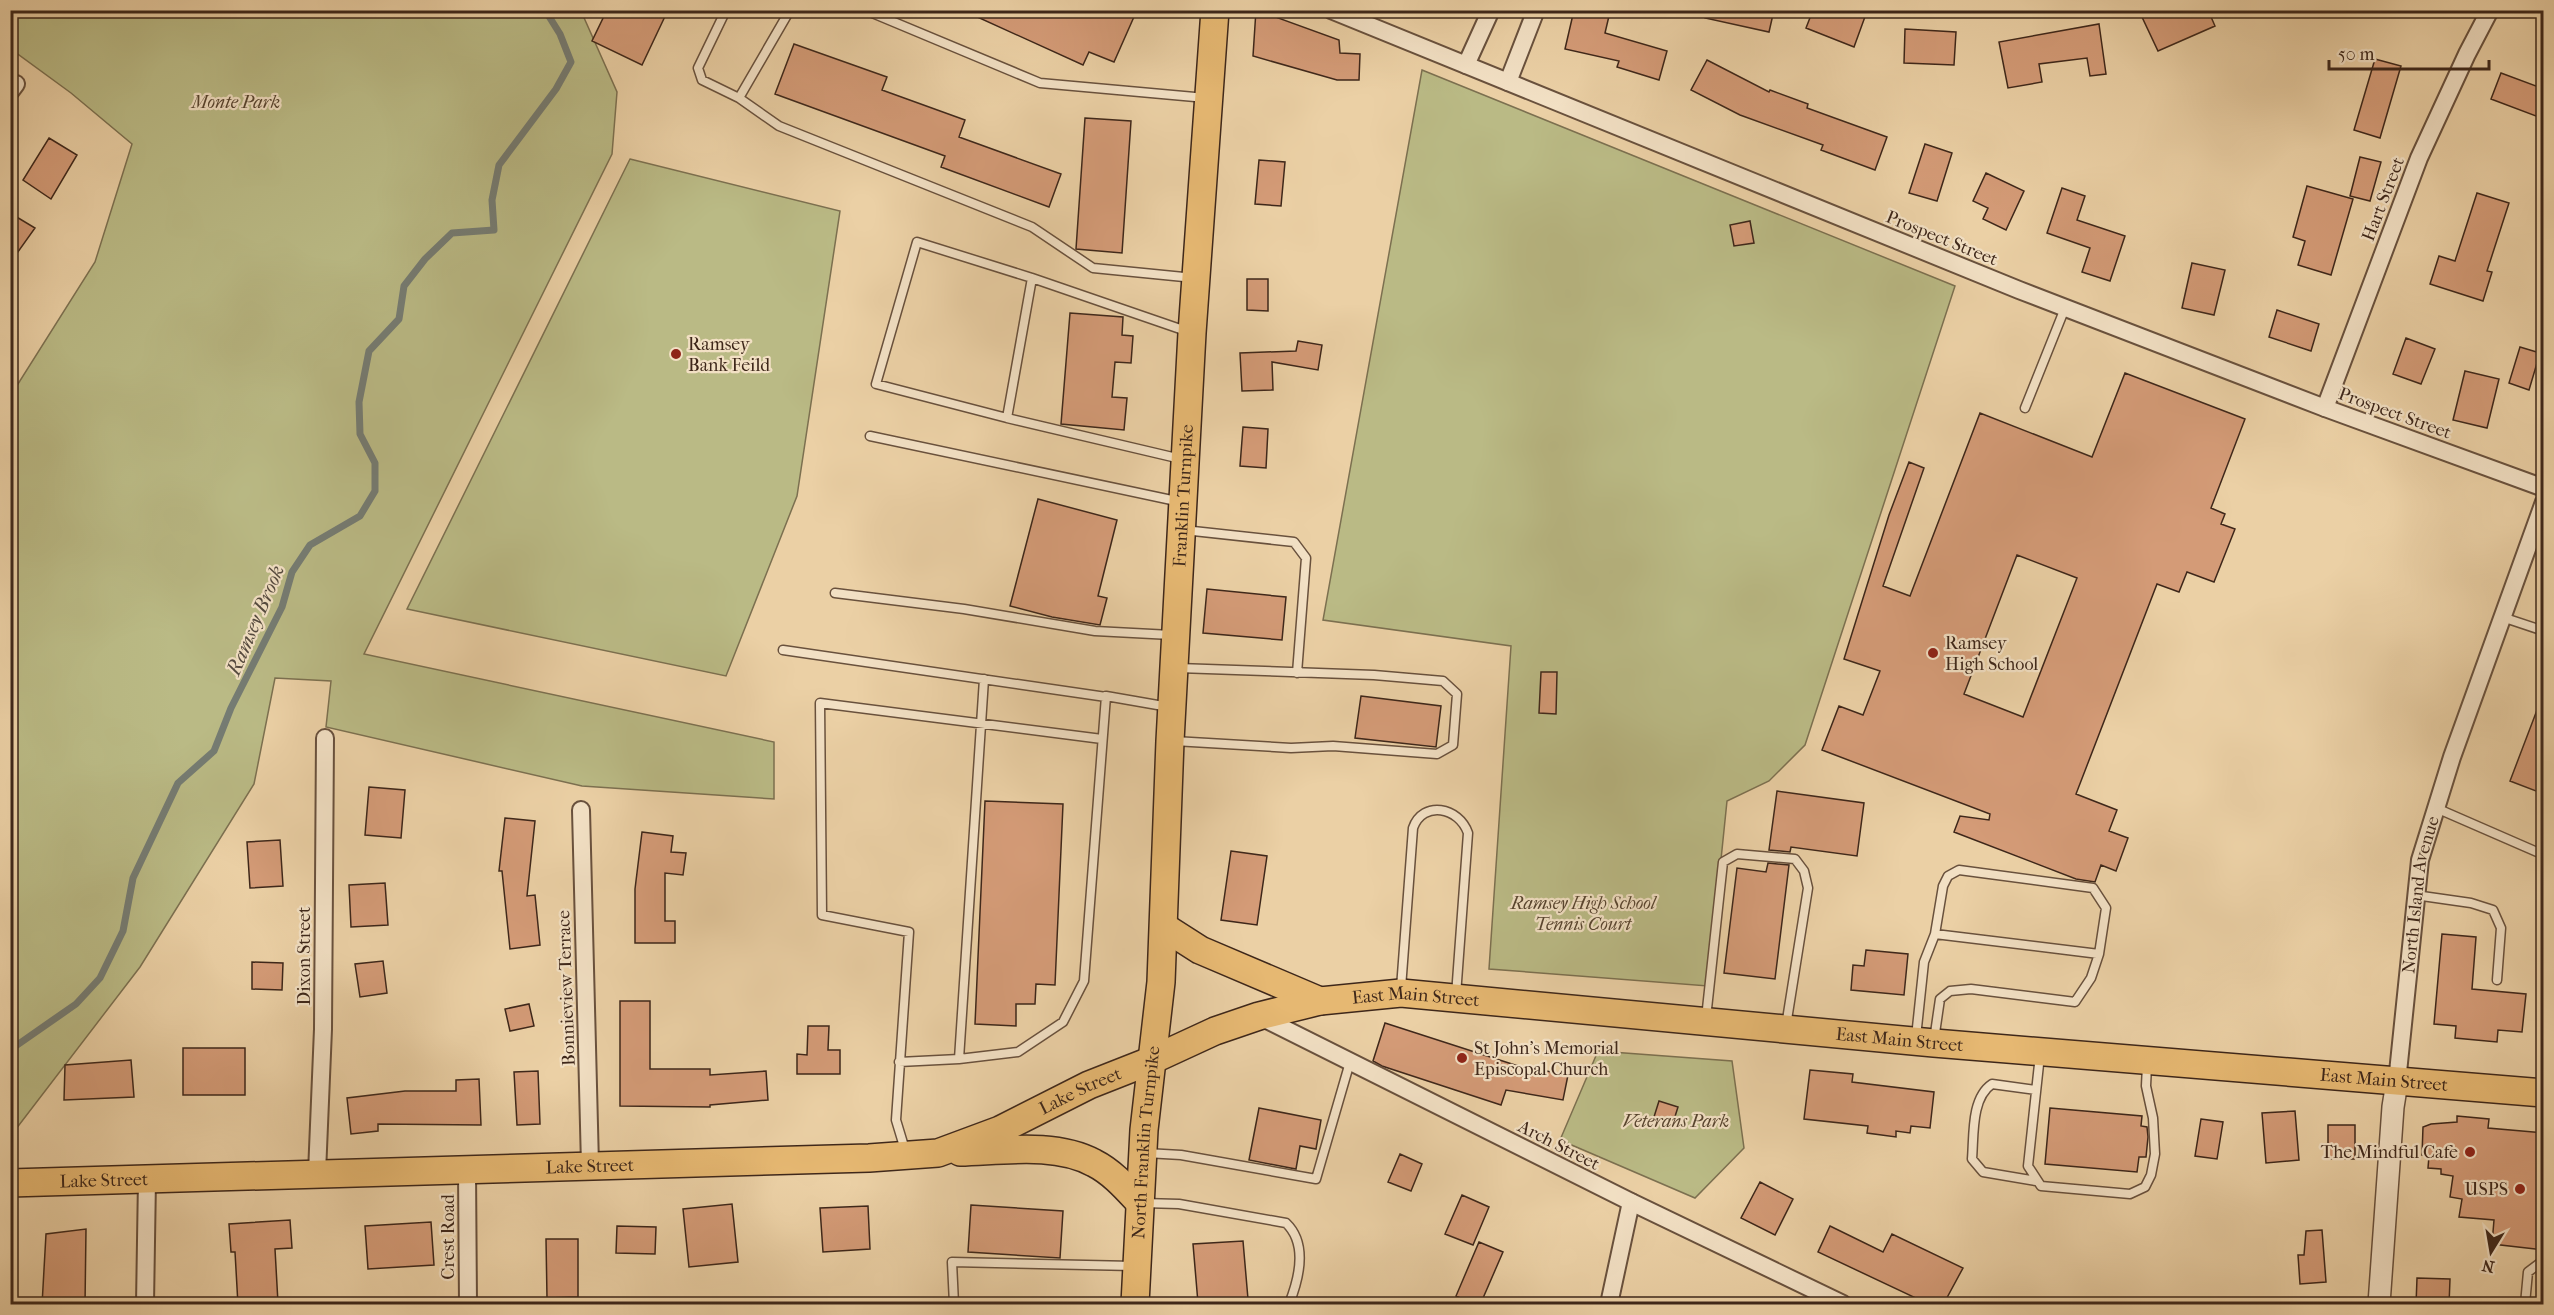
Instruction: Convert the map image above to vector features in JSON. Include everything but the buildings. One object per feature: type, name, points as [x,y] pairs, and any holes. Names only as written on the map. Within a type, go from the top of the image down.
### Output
[{"type":"main road","name":"Franklin Turnpike","points":[[1161,982],[1170,741],[1192,333],[1215,10]]},
{"type":"main road","points":[[1164,927],[1200,950],[1320,1001]]},
{"type":"main road","name":"North Franklin Turnpike","points":[[1135,1305],[1142,1153],[1150,1061],[1161,982]]},
{"type":"main road","name":"East Main Street","points":[[1259,1016],[1320,1001],[1401,993],[1785,1030],[2397,1082],[2544,1092]]},
{"type":"main road","name":"Lake Street","points":[[10,1183],[907,1156],[938,1153],[999,1130],[1089,1085],[1150,1061],[1215,1031],[1259,1016]]},
{"type":"main road","points":[[938,1153],[1019,1150],[1049,1151],[1077,1156],[1110,1173],[1140,1203]]},
{"type":"street","name":"Prospect Street","points":[[1331,10],[2065,308],[2325,408],[2544,488]]},
{"type":"street","points":[[1466,65],[1491,10]]},
{"type":"street","points":[[1508,82],[1536,10]]},
{"type":"street","name":"Hart Street","points":[[2325,408],[2419,158],[2490,10]]},
{"type":"street","name":"North Island Avenue","points":[[2379,1305],[2393,1107],[2420,860],[2502,617],[2544,502]]},
{"type":"street","name":"Dixon Street","points":[[317,1173],[323,1029],[325,738]]},
{"type":"street","name":"Bonnieview Terrace","points":[[581,810],[590,1165]]},
{"type":"street","name":"Arch Street","points":[[1259,1016],[1843,1305]]},
{"type":"street","name":"Crest Road","points":[[467,1170],[468,1305]]},
{"type":"street","points":[[145,1305],[147,1179]]},
{"type":"street","points":[[1609,1305],[1631,1202]]},
{"type":"lane","points":[[726,10],[698,68],[702,80],[739,98],[779,126],[1032,227],[1093,268],[1197,278]]},
{"type":"lane","points":[[739,98],[790,10]]},
{"type":"lane","points":[[865,10],[1040,83],[1209,98]]},
{"type":"lane","points":[[1186,461],[876,384],[917,242],[1032,278],[1192,333]]},
{"type":"lane","points":[[1007,418],[1032,278]]},
{"type":"lane","points":[[2025,408],[2065,308]]},
{"type":"lane","points":[[870,436],[1184,503]]},
{"type":"lane","points":[[1182,530],[1294,542],[1306,558],[1297,673]]},
{"type":"lane","points":[[836,593],[964,609],[1095,632],[1176,636]]},
{"type":"lane","points":[[2502,617],[2544,631]]},
{"type":"lane","points":[[783,650],[1172,707]]},
{"type":"lane","points":[[1170,741],[1291,748],[1333,746],[1437,754],[1453,745],[1457,694],[1443,681],[1174,668]]},
{"type":"lane","points":[[959,1059],[984,679]]},
{"type":"lane","points":[[899,1062],[959,1059],[1018,1052],[1063,1022],[1084,981],[1106,697]]},
{"type":"lane","points":[[907,1156],[896,1120],[909,932],[822,915],[820,703],[1102,739]]},
{"type":"lane","points":[[2436,808],[2544,855]]},
{"type":"lane","points":[[1401,993],[1413,828],[1417,816],[1425,812],[1440,810],[1464,821],[1467,833],[1455,998]]},
{"type":"lane","points":[[1706,1022],[1723,862],[1737,854],[1795,859],[1804,871],[1808,888],[1785,1030]]},
{"type":"lane","points":[[1959,870],[2093,888],[2106,908],[2098,954],[2091,978],[2075,1002],[1971,989],[1950,991],[1941,999],[1925,1042],[1924,962],[1935,934],[1943,886],[1948,876],[1959,870]]},
{"type":"lane","points":[[2415,895],[2471,903],[2493,910],[2501,928],[2497,981]]},
{"type":"lane","points":[[1935,934],[2098,954]]},
{"type":"lane","points":[[2041,1052],[2028,1166],[2036,1181],[2041,1186],[2130,1194],[2148,1182],[2155,1154],[2153,1118],[2146,1086],[2147,1061]]},
{"type":"lane","points":[[1142,1153],[1181,1155],[1316,1179],[1350,1062]]},
{"type":"lane","points":[[2036,1090],[1992,1084],[1986,1088],[1977,1109],[1972,1159],[1983,1172],[2036,1181]]},
{"type":"lane","points":[[1140,1203],[1179,1204],[1286,1223],[1293,1230],[1301,1249],[1295,1289],[1289,1305]]},
{"type":"lane","points":[[2525,1305],[2528,1272],[2544,1260]]},
{"type":"lane","points":[[954,1305],[952,1262],[1137,1266]]},
{"type":"green space","name":"Monte Park","points":[[10,11],[581,11],[617,92],[612,154],[364,654],[774,742],[774,799],[582,786],[326,727],[331,681],[275,678],[254,784],[140,967],[16,1129],[11,1129],[11,395],[95,262],[132,144],[71,93],[11,49]]},
{"type":"green space","name":"Ramsey High School Tennis Court","points":[[1422,70],[1955,286],[1805,745],[1769,781],[1727,801],[1708,986],[1489,969],[1511,646],[1323,620]]},
{"type":"green space","name":"Ramsey Bank Feild","points":[[630,159],[840,211],[797,496],[726,676],[407,609]]},
{"type":"green space","name":"Veterans Park","points":[[1598,1051],[1732,1061],[1744,1148],[1695,1198],[1560,1140]]},
{"type":"waterway","name":"Ramsey Brook","points":[[10,1050],[76,1004],[100,978],[123,931],[133,878],[178,783],[214,751],[231,708],[282,607],[292,572],[310,545],[360,516],[375,491],[375,463],[360,434],[359,402],[369,351],[399,319],[404,286],[425,259],[452,233],[494,230],[492,200],[499,165],[556,89],[571,62],[560,34],[545,10]]},
{"type":"place","name":"Ramsey Bank Feild","points":[[676,354]]},
{"type":"place","name":"Ramsey High School","points":[[1933,653]]},
{"type":"place","name":"St John's Memorial Episcopal Church","points":[[1462,1058]]},
{"type":"place","name":"The Mindful Cafe","points":[[2470,1152]]},
{"type":"place","name":"USPS","points":[[2520,1189]]}]
